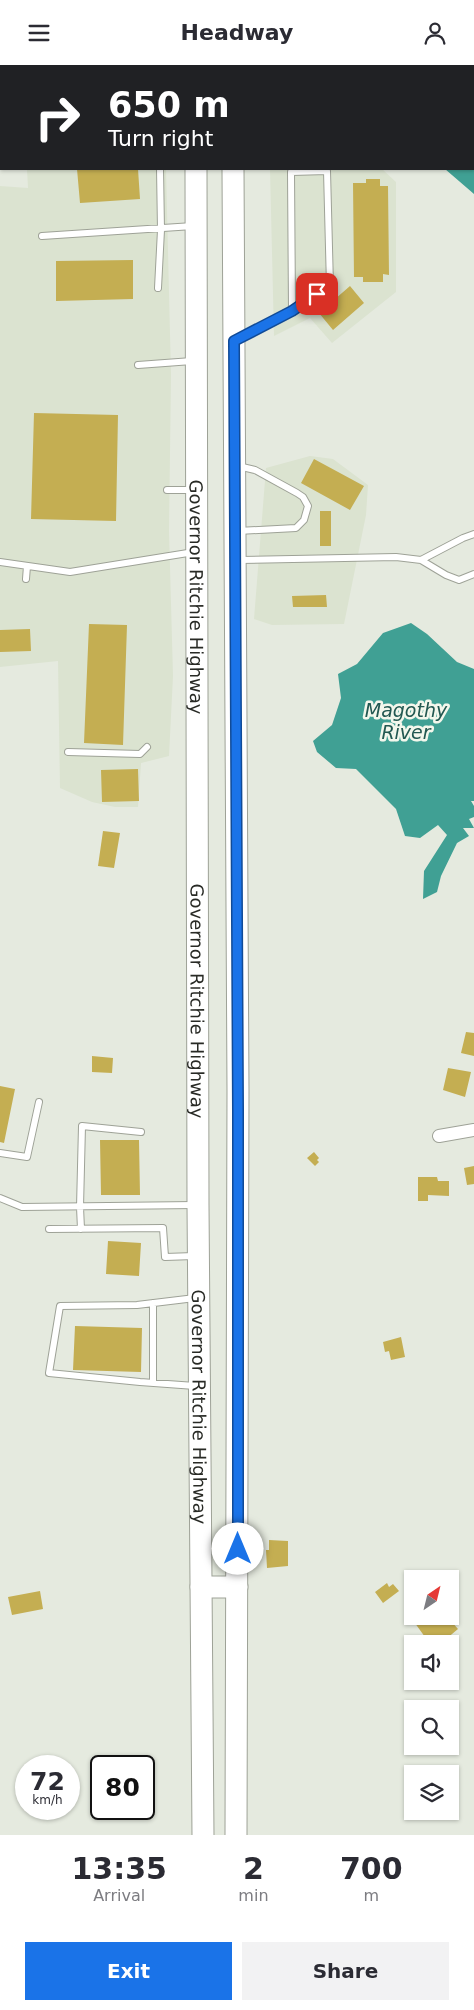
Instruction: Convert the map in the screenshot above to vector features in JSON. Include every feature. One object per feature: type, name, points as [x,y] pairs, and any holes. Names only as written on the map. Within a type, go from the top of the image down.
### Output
[{"type":"highway","name":"Governor Ritchie Highway","points":[[196,170],[198,1256],[203,1835]]},
{"type":"highway","name":"Governor Ritchie Highway","points":[[233,170],[238,1111],[236,1835]]},
{"type":"highway","points":[[201,1587],[237,1587]]},
{"type":"street","points":[[439,1136],[474,1130]]},
{"type":"lane","points":[[158,288],[161,230],[160,170]]},
{"type":"lane","points":[[234,341],[292,311],[330,286],[327,171],[291,172],[292,311]]},
{"type":"lane","points":[[42,236],[161,230],[196,226]]},
{"type":"lane","points":[[138,365],[196,361]]},
{"type":"lane","points":[[235,465],[255,470],[297,493],[303,497],[308,507],[304,520],[296,528],[235,531]]},
{"type":"lane","points":[[167,490],[196,490]]},
{"type":"lane","points":[[421,560],[462,538],[474,534]]},
{"type":"lane","points":[[0,562],[70,572],[196,551]]},
{"type":"lane","points":[[235,560],[396,557],[421,560],[446,575],[459,579],[474,574]]},
{"type":"lane","points":[[26,579],[27,566]]},
{"type":"lane","points":[[68,752],[140,754],[147,747]]},
{"type":"lane","points":[[0,1153],[26,1157],[39,1102]]},
{"type":"lane","points":[[81,1229],[82,1126],[141,1132]]},
{"type":"lane","points":[[0,1198],[22,1207],[198,1205]]},
{"type":"lane","points":[[49,1229],[163,1228],[165,1257],[198,1256]]},
{"type":"lane","points":[[199,1297],[137,1305],[60,1306],[49,1373],[200,1386]]},
{"type":"lane","points":[[153,1303],[153,1383]]},
{"type":"shaded area","points":[[27,170],[166,170],[171,375],[169,531],[173,676],[169,756],[141,763],[138,807],[115,807],[92,802],[60,788],[58,661],[0,667],[0,186],[28,188]]},
{"type":"shaded area","points":[[270,170],[383,170],[396,182],[396,292],[332,343],[310,318],[274,336]]},
{"type":"shaded area","points":[[310,456],[333,459],[368,485],[366,515],[344,624],[272,625],[254,619],[266,468]]},
{"type":"water","points":[[446,170],[474,170],[474,194]]},
{"type":"water","name":"Magothy River","points":[[411,623],[427,634],[457,662],[474,669],[474,801],[471,801],[474,806],[474,817],[469,819],[474,828],[463,828],[469,836],[457,843],[441,876],[437,892],[423,899],[424,871],[447,835],[438,825],[420,838],[405,836],[396,809],[356,769],[336,768],[317,752],[313,741],[332,725],[341,698],[338,674],[357,664],[383,633]]},
{"type":"building","points":[[77,170],[138,170],[140,199],[80,203]]},
{"type":"building","points":[[366,179],[380,179],[380,186],[388,186],[389,275],[383,274],[383,282],[363,282],[363,277],[354,277],[353,183],[366,183]]},
{"type":"building","points":[[133,260],[133,299],[56,301],[56,261]]},
{"type":"building","points":[[350,286],[364,303],[333,330],[319,313]]},
{"type":"building","points":[[34,413],[118,415],[116,521],[31,519]]},
{"type":"building","points":[[314,459],[364,486],[350,510],[301,483]]},
{"type":"building","points":[[320,511],[331,511],[331,546],[320,546]]},
{"type":"building","points":[[326,595],[327,607],[293,607],[292,596]]},
{"type":"building","points":[[89,624],[127,625],[123,745],[84,743]]},
{"type":"building","points":[[30,629],[31,651],[0,652],[0,630]]},
{"type":"building","points":[[138,769],[139,801],[102,802],[101,770]]},
{"type":"building","points":[[103,831],[120,833],[114,868],[98,866]]},
{"type":"building","points":[[466,1032],[474,1033],[474,1056],[461,1053]]},
{"type":"building","points":[[92,1056],[113,1058],[112,1073],[92,1072]]},
{"type":"building","points":[[448,1068],[471,1072],[465,1097],[443,1090]]},
{"type":"building","points":[[0,1086],[15,1089],[4,1143],[0,1142]]},
{"type":"building","points":[[100,1140],[139,1140],[140,1195],[101,1195]]},
{"type":"building","points":[[314,1152],[319,1158],[317,1160],[319,1162],[315,1166],[307,1158]]},
{"type":"building","points":[[474,1166],[474,1184],[467,1185],[464,1168]]},
{"type":"building","points":[[418,1177],[437,1177],[438,1181],[449,1181],[449,1196],[428,1195],[428,1201],[418,1201]]},
{"type":"building","points":[[108,1241],[141,1243],[139,1276],[106,1274]]},
{"type":"building","points":[[75,1326],[142,1328],[141,1372],[73,1370]]},
{"type":"building","points":[[401,1337],[405,1357],[391,1360],[389,1351],[385,1352],[383,1342]]},
{"type":"building","points":[[269,1540],[288,1541],[288,1566],[267,1568],[266,1550],[269,1550]]},
{"type":"building","points":[[387,1583],[389,1587],[393,1584],[399,1591],[383,1603],[375,1592]]},
{"type":"building","points":[[40,1591],[43,1609],[12,1615],[8,1597]]},
{"type":"building","points":[[416,1625],[454,1625],[458,1629],[451,1635],[424,1635]]},
{"type":"route","points":[[238,1549],[234,341],[292,311],[317,294]]}]
